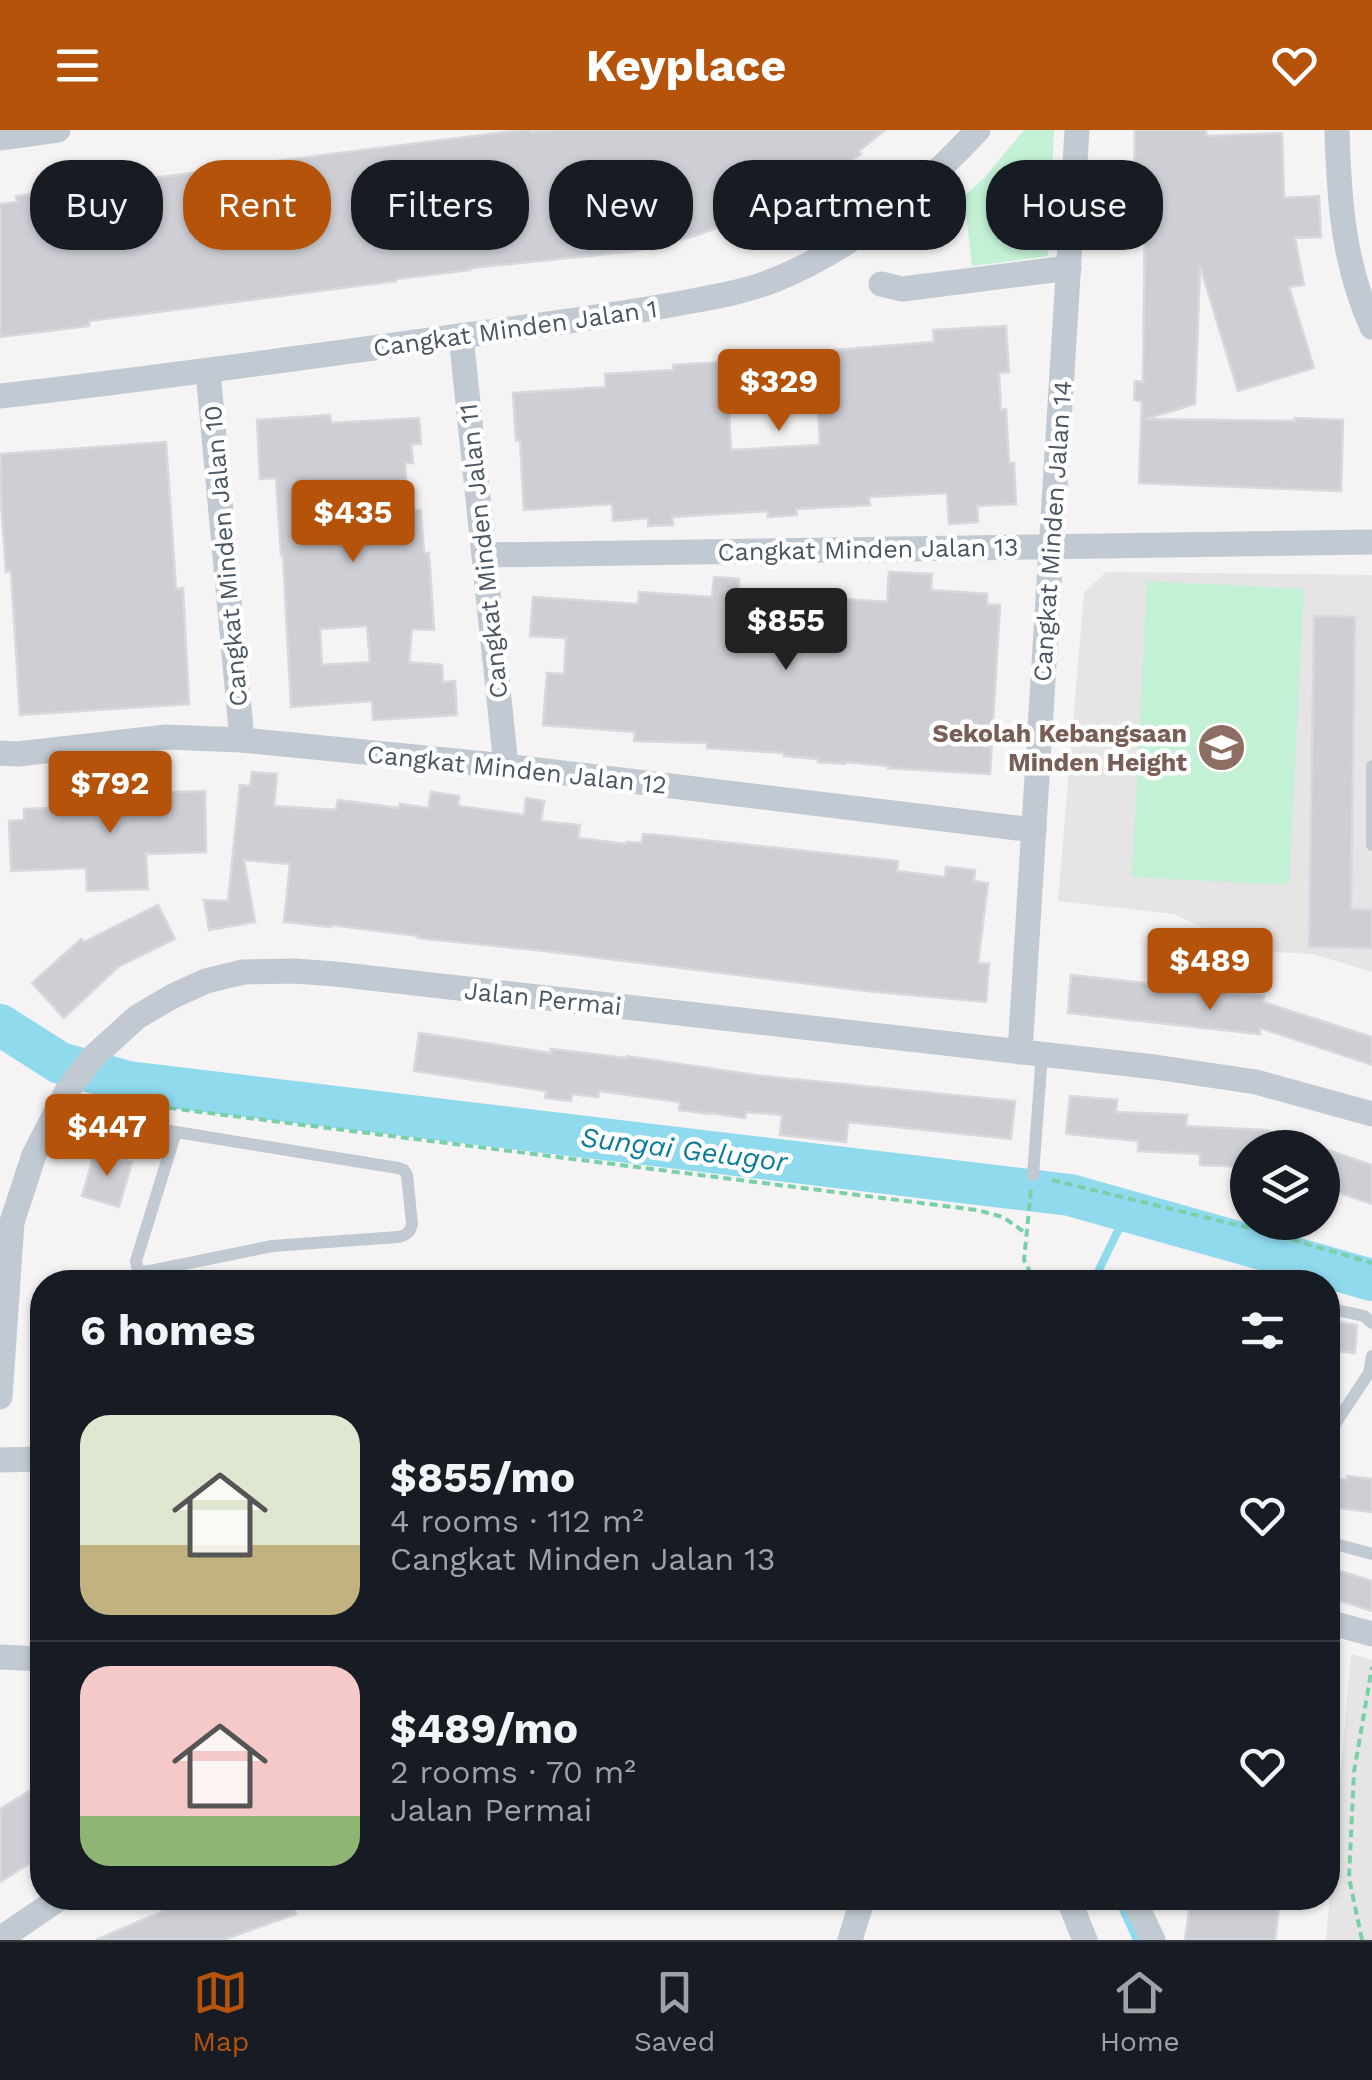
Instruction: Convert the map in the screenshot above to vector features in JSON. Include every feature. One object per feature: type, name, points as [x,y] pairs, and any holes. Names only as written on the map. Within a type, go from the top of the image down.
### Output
[{"type":"street","points":[[0,138],[58,130]]},
{"type":"street","name":"Cangkat Minden Jalan 1","points":[[0,396],[208,372],[732,293],[772,281],[854,237],[893,210],[978,130]]},
{"type":"street","name":"Cangkat Minden Jalan 14","points":[[1031,1053],[1034,830],[1077,130]]},
{"type":"street","points":[[1337,130],[1338,192],[1347,255],[1372,327]]},
{"type":"street","points":[[881,284],[902,289],[1069,268]]},
{"type":"street","name":"Cangkat Minden Jalan 11","points":[[461,336],[506,766]]},
{"type":"street","name":"Cangkat Minden Jalan 10","points":[[208,372],[242,740]]},
{"type":"street","name":"Cangkat Minden Jalan 13","points":[[484,556],[1372,542]]},
{"type":"street","name":"Cangkat Minden Jalan 12","points":[[0,753],[166,737],[242,740],[506,766],[1034,830]]},
{"type":"street","name":"Jalan Permai","points":[[0,1398],[6,1222],[62,1101],[92,1058],[137,1017],[206,981],[243,972],[294,970],[1031,1053],[1256,1082],[1372,1114]]},
{"type":"street","points":[[0,1460],[30,1460]]},
{"type":"street","points":[[1340,1630],[1372,1634]]},
{"type":"street","points":[[0,1657],[30,1659]]},
{"type":"street","points":[[0,1939],[42,1910]]},
{"type":"street","points":[[850,1940],[859,1910]]},
{"type":"street","points":[[1073,1910],[1085,1940]]},
{"type":"street","points":[[1139,1910],[1153,1940]]},
{"type":"lane","points":[[1372,766],[1372,845]]},
{"type":"lane","points":[[1031,1053],[1033,1176]]},
{"type":"lane","points":[[62,1101],[176,1132],[352,1160],[404,1170],[407,1175],[412,1224],[406,1235],[272,1246],[155,1270]]},
{"type":"lane","points":[[138,1270],[136,1260],[176,1132]]},
{"type":"lane","points":[[1340,1310],[1359,1314],[1372,1322]]},
{"type":"lane","points":[[1340,1416],[1369,1373],[1372,1356]]},
{"type":"lane","points":[[1340,1545],[1372,1554]]},
{"type":"path","points":[[116,1101],[977,1210],[1003,1217],[1027,1234]]},
{"type":"path","points":[[1033,1176],[1262,1231],[1372,1263]]},
{"type":"path","points":[[1029,1208],[1024,1260],[1029,1270]]},
{"type":"path","points":[[1362,1940],[1349,1878],[1354,1772],[1372,1667]]},
{"type":"shaded area","name":"Sekolah Kebangsaan Minden Height","points":[[1106,572],[1372,575],[1372,972],[1313,954],[1250,951],[1174,914],[1058,901],[1084,593]]},
{"type":"shaded area","points":[[1351,1654],[1372,1660],[1372,1940],[1326,1940],[1329,1910],[1340,1910],[1340,1780]]},
{"type":"green space","points":[[1024,130],[1054,130],[1053,160],[999,160]]},
{"type":"green space","points":[[986,175],[986,250],[1048,250],[1048,256],[972,266],[966,194]]},
{"type":"green space","points":[[1147,581],[1304,589],[1289,885],[1132,877]]},
{"type":"building","points":[[522,130],[885,130],[852,160],[713,160],[713,229],[693,236],[693,160],[549,160],[549,250],[640,250],[636,251],[471,268],[0,337],[0,204],[17,202],[16,196],[30,194],[30,250],[163,250],[163,177],[183,174],[183,250],[331,250],[331,160],[284,160]]},
{"type":"building","points":[[1135,130],[1206,130],[1206,136],[1282,133],[1284,198],[1319,196],[1321,237],[1295,238],[1304,285],[1289,287],[1314,368],[1238,391],[1200,266],[1195,404],[1145,419],[1343,420],[1341,491],[1139,483],[1142,401],[1134,400],[1135,381],[1143,382],[1145,250],[1163,250],[1163,160],[1134,160]]},
{"type":"building","points":[[1006,326],[1009,372],[999,373],[1001,410],[1006,409],[1016,504],[977,506],[978,522],[949,524],[947,493],[869,497],[870,505],[796,509],[797,515],[768,517],[768,511],[672,517],[673,525],[648,526],[648,518],[613,521],[612,504],[524,510],[513,393],[606,387],[605,374],[673,370],[673,365],[812,357],[811,352],[934,342],[933,330]],"holes":[[[818,407],[820,445],[731,450],[729,412]]]},
{"type":"building","points":[[330,415],[331,423],[419,418],[421,444],[411,444],[413,463],[405,463],[408,510],[421,510],[424,553],[429,553],[434,630],[412,629],[409,662],[442,665],[443,682],[455,681],[457,715],[373,720],[372,701],[291,707],[276,478],[260,479],[257,420]],"holes":[[[367,626],[370,662],[322,665],[320,629]]]},
{"type":"building","points":[[166,442],[176,589],[183,588],[189,704],[20,715],[11,571],[6,572],[0,454]]},
{"type":"building","points":[[889,572],[932,574],[931,590],[987,594],[987,605],[1000,605],[990,774],[818,762],[784,753],[707,748],[707,743],[634,741],[635,732],[543,725],[547,673],[564,674],[566,638],[530,636],[533,597],[638,604],[639,592],[712,597],[714,577],[739,579],[738,599],[789,602],[789,595],[887,602]]},
{"type":"building","points":[[1314,616],[1355,617],[1351,909],[1372,910],[1372,948],[1309,947]]},
{"type":"building","points":[[252,772],[277,774],[274,806],[336,810],[338,800],[428,808],[431,792],[459,796],[458,806],[524,815],[526,798],[544,801],[541,821],[580,825],[578,838],[627,844],[642,843],[643,834],[657,835],[898,861],[897,871],[945,877],[946,867],[975,870],[974,881],[988,883],[978,963],[989,964],[986,1002],[284,922],[290,864],[244,860],[255,922],[209,930],[204,900],[228,901],[240,785],[250,786]]},
{"type":"building","points":[[205,791],[206,852],[146,854],[148,889],[87,891],[86,868],[11,871],[9,821],[24,820],[24,809],[84,807],[83,795]]},
{"type":"building","points":[[158,905],[175,939],[118,967],[64,1018],[32,983],[81,939],[84,942]]},
{"type":"building","points":[[1071,975],[1264,996],[1263,1002],[1372,1037],[1372,1065],[1260,1028],[1260,1034],[1068,1013]]},
{"type":"building","points":[[419,1033],[551,1053],[551,1049],[627,1056],[762,1076],[1015,1101],[1011,1139],[848,1122],[846,1142],[780,1135],[782,1115],[746,1112],[745,1118],[679,1110],[680,1102],[599,1091],[598,1097],[572,1094],[571,1101],[545,1098],[546,1091],[414,1071]]},
{"type":"building","points":[[1070,1096],[1117,1100],[1116,1112],[1187,1115],[1186,1126],[1265,1130],[1230,1130],[1230,1166],[1200,1165],[1200,1154],[1138,1151],[1138,1141],[1066,1134]]},
{"type":"building","points":[[95,1151],[132,1162],[119,1207],[82,1196]]},
{"type":"building","points":[[1340,1154],[1372,1165],[1372,1204],[1340,1193]]},
{"type":"building","points":[[1340,1322],[1357,1325],[1355,1353],[1340,1351]]},
{"type":"building","points":[[1347,1476],[1372,1479],[1372,1512],[1340,1508],[1340,1479],[1347,1480]]},
{"type":"building","points":[[1340,1571],[1372,1581],[1372,1611],[1340,1601]]},
{"type":"building","points":[[30,1790],[30,1863],[0,1882],[0,1809]]},
{"type":"building","points":[[165,1910],[294,1910],[296,1914],[223,1940],[96,1940]]},
{"type":"building","points":[[1189,1910],[1279,1910],[1275,1940],[1185,1940]]},
{"type":"waterway","name":"Sungai Gelugor","points":[[0,1025],[60,1063],[128,1082],[1070,1195],[1336,1270]]},
{"type":"waterway","points":[[1099,1270],[1128,1210]]},
{"type":"waterway","name":"Sungai Gelugor","points":[[1340,1271],[1372,1280]]},
{"type":"waterway","points":[[1123,1910],[1137,1940]]},
{"type":"place","name":"Sekolah Kebangsaan Minden Height","points":[[1222,747]]}]
